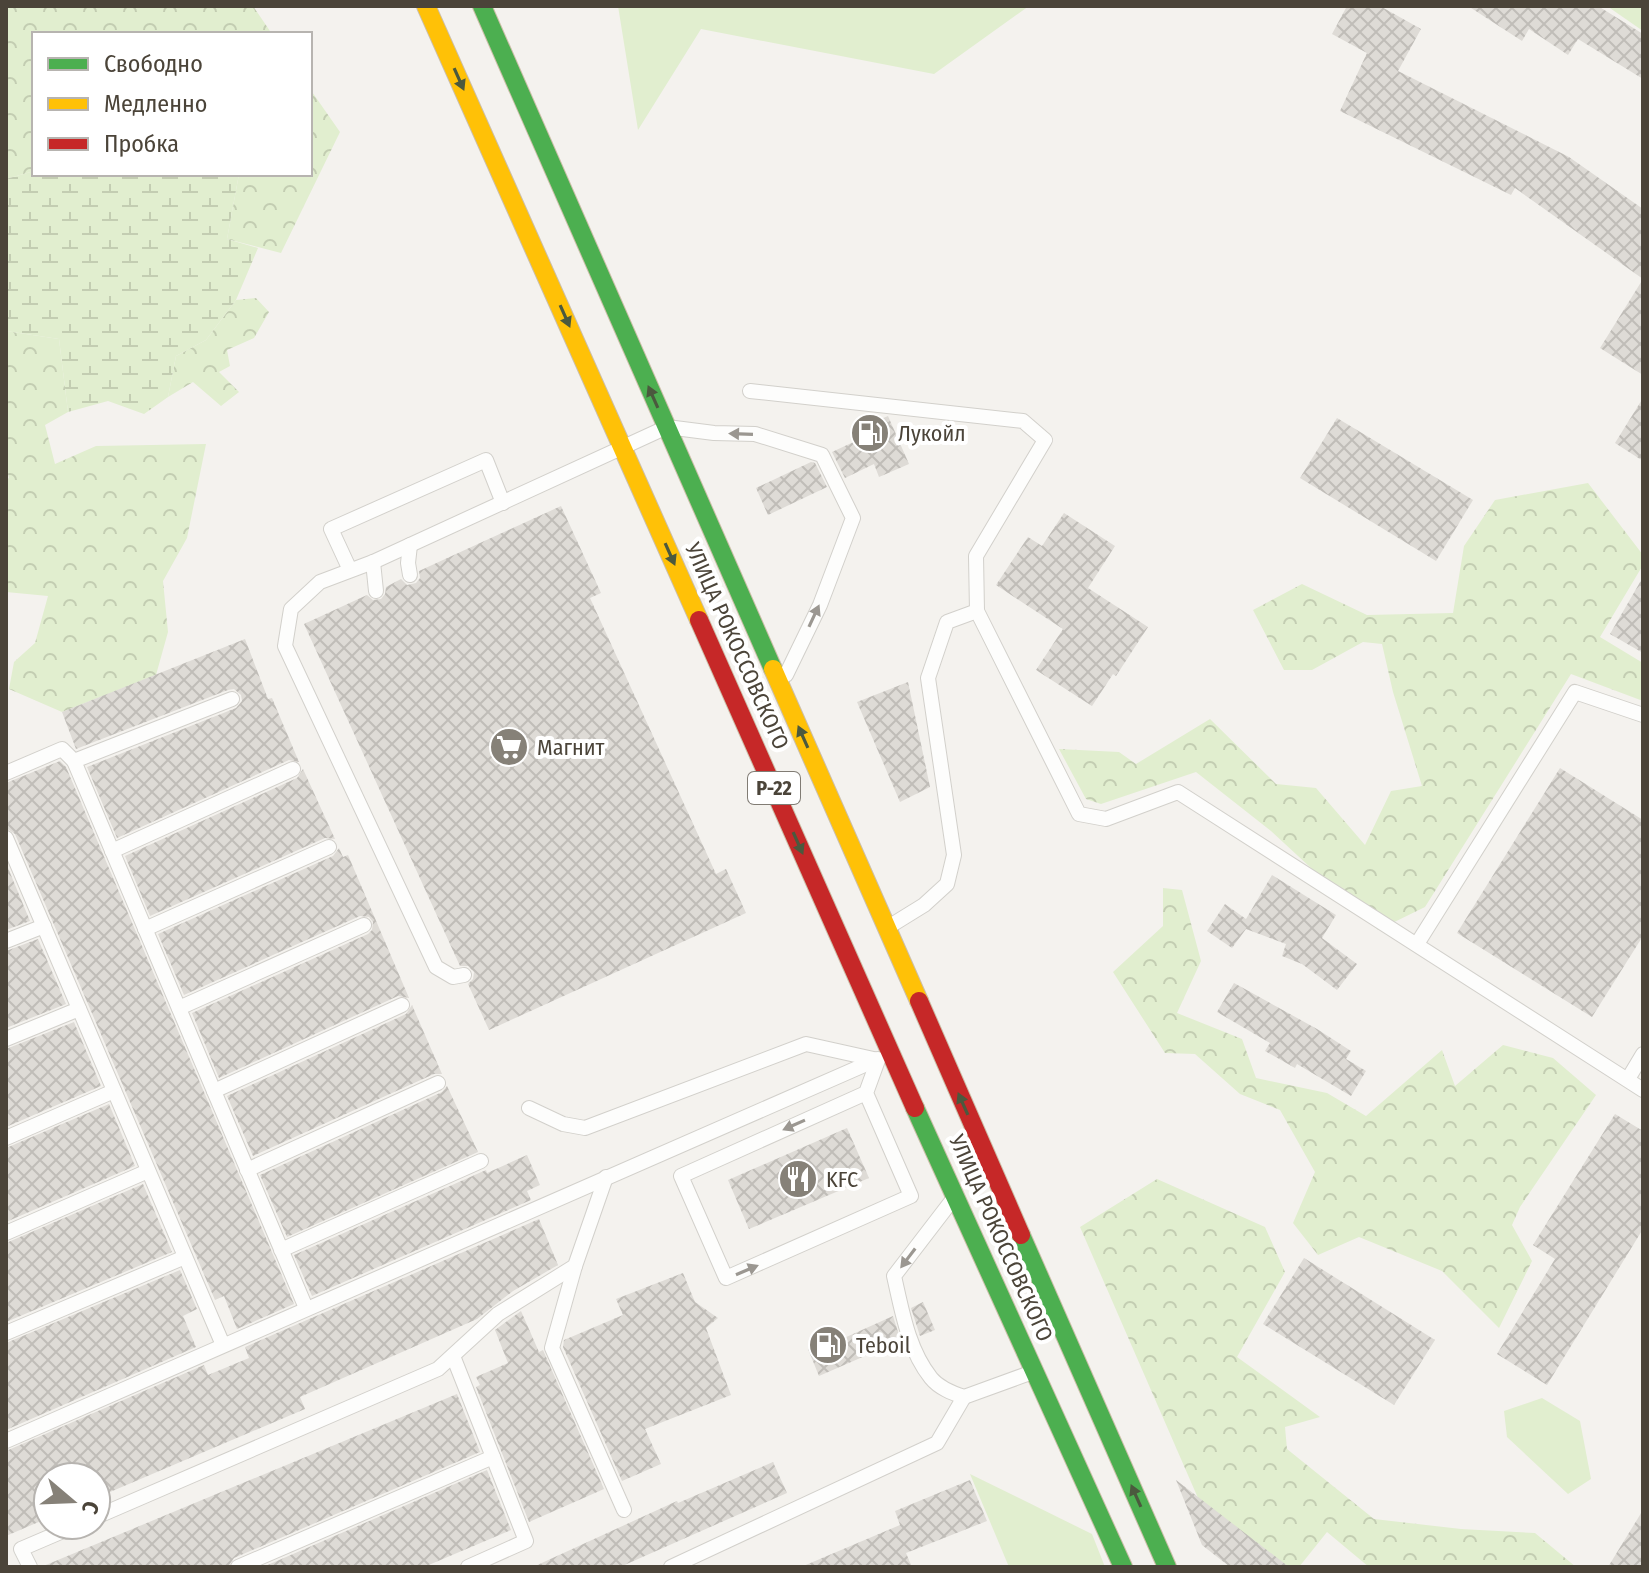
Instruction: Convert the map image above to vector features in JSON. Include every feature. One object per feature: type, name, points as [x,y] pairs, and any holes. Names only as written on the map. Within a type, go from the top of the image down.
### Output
[{"type":"highway","name":"УЛИЦА РОКОССОВСКОГО","points":[[482,6],[1167,1567]]},
{"type":"highway","name":"УЛИЦА РОКОССОВСКОГО","points":[[427,7],[623,447],[884,1057],[955,1196],[1123,1567]]},
{"type":"lane","points":[[750,391],[1023,421],[1045,440],[976,556],[977,611],[1079,814],[1106,819],[1178,792],[1643,1090]]},
{"type":"lane","points":[[464,975],[453,977],[436,967],[285,646],[291,609],[320,582],[373,562],[667,427],[755,434],[822,455],[853,518],[820,605],[780,686]]},
{"type":"lane","points":[[350,570],[331,529],[486,460],[503,503]]},
{"type":"lane","points":[[410,545],[410,575]]},
{"type":"lane","points":[[373,562],[376,591]]},
{"type":"lane","points":[[887,929],[924,905],[947,884],[954,855],[928,678],[947,622],[977,611]]},
{"type":"lane","points":[[1417,944],[1575,692],[1643,715]]},
{"type":"lane","points":[[74,761],[232,699]]},
{"type":"lane","points":[[6,773],[62,749],[74,761],[306,1308]]},
{"type":"lane","points":[[112,851],[293,769]]},
{"type":"lane","points":[[6,838],[223,1345]]},
{"type":"lane","points":[[145,929],[329,847]]},
{"type":"lane","points":[[179,1008],[364,925]]},
{"type":"lane","points":[[6,941],[44,926]]},
{"type":"lane","points":[[214,1091],[402,1005]]},
{"type":"lane","points":[[6,1039],[79,1009]]},
{"type":"lane","points":[[529,1108],[563,1124],[585,1128],[806,1044],[884,1057]]},
{"type":"lane","points":[[1628,1079],[1643,1054]]},
{"type":"lane","points":[[866,1093],[911,1196],[726,1278],[681,1176],[866,1093],[884,1057]]},
{"type":"lane","points":[[6,1441],[884,1057]]},
{"type":"lane","points":[[247,1170],[438,1083]]},
{"type":"lane","points":[[6,1138],[114,1091]]},
{"type":"lane","points":[[281,1250],[481,1161]]},
{"type":"lane","points":[[6,1233],[148,1171]]},
{"type":"lane","points":[[606,1177],[575,1266],[552,1348],[624,1510]]},
{"type":"lane","points":[[955,1196],[894,1276],[907,1333],[931,1379],[946,1390],[964,1397]]},
{"type":"lane","points":[[6,1333],[185,1257]]},
{"type":"lane","points":[[112,1510],[438,1369],[498,1314],[575,1266]]},
{"type":"lane","points":[[453,1356],[526,1541],[468,1567]]},
{"type":"lane","points":[[671,1567],[937,1443],[964,1397],[1035,1372]]},
{"type":"lane","points":[[238,1567],[493,1457]]},
{"type":"lane","points":[[30,1567],[21,1549],[40,1541]]},
{"type":"green space","points":[[6,6],[253,6],[271,32],[32,32],[32,172],[6,179]]},
{"type":"green space","points":[[618,6],[1029,6],[934,74],[701,29],[638,130]]},
{"type":"green space","points":[[1607,6],[1643,6],[1643,31]]},
{"type":"green space","points":[[312,92],[340,132],[281,253],[227,239],[239,176],[312,176]]},
{"type":"green space","points":[[32,172],[32,176],[239,176],[227,239],[258,248],[236,300],[206,340],[176,356],[168,397],[144,414],[108,401],[68,412],[59,339],[6,331],[6,179]]},
{"type":"green space","points":[[256,298],[269,312],[254,338],[227,350],[230,366],[219,372],[239,392],[221,406],[193,382],[168,397],[176,356],[206,340],[236,300]]},
{"type":"green space","points":[[6,331],[59,339],[68,412],[45,425],[55,464],[96,446],[206,444],[187,538],[163,581],[168,632],[156,675],[62,712],[9,689],[14,662],[35,643],[48,596],[6,592],[6,480],[9,478],[6,466]]},
{"type":"green space","points":[[1588,483],[1643,555],[1643,565],[1600,637],[1643,663],[1643,701],[1571,674],[1425,907],[1378,930],[1271,831],[1196,772],[1101,804],[1086,799],[1059,749],[1119,752],[1136,764],[1210,719],[1276,784],[1316,788],[1365,845],[1391,791],[1422,786],[1393,692],[1382,644],[1363,642],[1312,670],[1284,670],[1253,610],[1302,584],[1367,615],[1453,613],[1464,546],[1495,500]]},
{"type":"green space","points":[[1163,888],[1182,890],[1201,961],[1177,1013],[1242,1039],[1256,1078],[1327,1093],[1366,1116],[1442,1050],[1455,1086],[1503,1045],[1553,1058],[1596,1095],[1520,1207],[1512,1225],[1532,1261],[1499,1328],[1442,1271],[1359,1237],[1318,1255],[1293,1223],[1315,1172],[1280,1110],[1240,1094],[1195,1054],[1165,1053],[1113,972],[1163,926]]},
{"type":"green space","points":[[1157,1179],[1265,1227],[1285,1272],[1237,1357],[1320,1417],[1285,1427],[1287,1449],[1374,1519],[1461,1529],[1535,1533],[1576,1567],[1369,1567],[1327,1532],[1299,1567],[1228,1567],[1080,1227]]},
{"type":"green space","points":[[1542,1398],[1580,1421],[1591,1479],[1568,1494],[1507,1437],[1504,1411]]},
{"type":"green space","points":[[970,1474],[1092,1534],[1105,1567],[1009,1567]]},
{"type":"building","points":[[1347,6],[1380,6],[1421,29],[1398,71],[1569,157],[1643,209],[1643,279],[1515,188],[1511,195],[1340,111],[1367,53],[1332,34]]},
{"type":"building","points":[[1468,6],[1598,6],[1643,34],[1643,79],[1578,39],[1568,55],[1529,29],[1522,41]]},
{"type":"building","points":[[1643,279],[1643,375],[1600,348]]},
{"type":"building","points":[[1643,398],[1643,461],[1615,443]]},
{"type":"building","points":[[888,416],[909,464],[879,477],[874,464],[845,478],[832,452],[862,438],[858,429]]},
{"type":"building","points":[[1337,418],[1473,500],[1436,561],[1300,478]]},
{"type":"building","points":[[811,462],[815,463],[827,487],[768,515],[756,488]]},
{"type":"building","name":"Магнит","points":[[561,506],[601,593],[590,598],[716,874],[726,869],[746,913],[489,1030],[468,984],[474,972],[468,966],[460,966],[304,624],[367,595],[373,600],[381,599],[386,587],[401,579],[407,585],[416,583],[420,578],[419,571]]},
{"type":"building","points":[[1064,513],[1115,546],[1088,588],[1148,627],[1092,706],[1036,670],[1063,629],[996,585],[1028,537],[1042,546]]},
{"type":"building","points":[[1643,577],[1643,653],[1610,634]]},
{"type":"building","points":[[245,639],[268,699],[272,698],[299,762],[289,760],[117,838],[87,767],[236,708],[242,701],[241,695],[234,689],[228,690],[76,749],[62,712]]},
{"type":"building","points":[[908,682],[930,787],[900,802],[857,702]]},
{"type":"building","points":[[60,761],[66,767],[294,1304],[237,1329],[224,1296],[215,1300],[15,834],[6,828],[6,783]]},
{"type":"building","points":[[1560,768],[1643,820],[1643,936],[1592,1017],[1457,933]]},
{"type":"building","points":[[303,769],[335,839],[325,838],[150,916],[125,856],[297,778]]},
{"type":"building","points":[[339,848],[343,857],[348,855],[409,998],[398,996],[219,1078],[192,1013],[368,934],[373,922],[369,917],[360,916],[184,995],[158,934],[333,856]]},
{"type":"building","points":[[6,863],[30,921],[6,930]]},
{"type":"building","points":[[1272,875],[1336,915],[1322,938],[1357,964],[1337,990],[1302,964],[1282,956],[1286,944],[1246,929],[1232,948],[1207,931],[1225,904],[1246,919]]},
{"type":"building","points":[[38,939],[66,1004],[6,1028],[6,951]]},
{"type":"building","points":[[1234,983],[1351,1051],[1346,1059],[1366,1071],[1351,1096],[1297,1064],[1295,1068],[1265,1051],[1270,1043],[1217,1012]]},
{"type":"building","points":[[412,1005],[442,1074],[434,1074],[253,1156],[227,1096],[406,1014]]},
{"type":"building","points":[[74,1022],[101,1086],[6,1127],[6,1049]]},
{"type":"building","points":[[447,1086],[478,1152],[287,1237],[260,1175],[442,1092]]},
{"type":"building","points":[[109,1104],[135,1166],[6,1222],[6,1148]]},
{"type":"building","points":[[1615,1114],[1643,1131],[1643,1229],[1547,1385],[1497,1354],[1555,1259],[1533,1245]]},
{"type":"building","name":"KFC","points":[[847,1128],[869,1178],[749,1229],[728,1180]]},
{"type":"building","points":[[527,1155],[540,1185],[527,1191],[531,1200],[312,1296],[294,1255]]},
{"type":"building","points":[[143,1184],[172,1252],[6,1322],[6,1243]]},
{"type":"building","points":[[539,1219],[558,1265],[513,1291],[477,1319],[300,1397],[305,1409],[112,1491],[112,1461],[32,1461],[32,1525],[6,1536],[6,1451],[204,1365],[208,1375],[249,1358],[245,1347]]},
{"type":"building","points":[[1304,1258],[1435,1340],[1394,1405],[1263,1324]]},
{"type":"building","points":[[180,1270],[197,1309],[183,1316],[196,1347],[6,1430],[6,1343]]},
{"type":"building","points":[[683,1273],[695,1302],[718,1318],[706,1328],[731,1395],[645,1429],[661,1464],[622,1481],[563,1347],[564,1340],[623,1315],[616,1299]]},
{"type":"building","points":[[923,1302],[935,1330],[920,1336],[911,1308]]},
{"type":"building","points":[[521,1311],[539,1352],[543,1350],[604,1489],[529,1522],[476,1387],[480,1385],[476,1377],[508,1363],[495,1330]]},
{"type":"building","points":[[893,1316],[902,1345],[876,1356],[874,1352],[819,1376],[808,1349],[832,1339],[833,1343]]},
{"type":"building","points":[[457,1394],[480,1452],[234,1558],[228,1567],[41,1567],[104,1541],[112,1541],[112,1537]]},
{"type":"building","points":[[773,1462],[787,1493],[620,1567],[533,1567],[677,1501]]},
{"type":"building","points":[[487,1470],[511,1530],[424,1567],[263,1567]]},
{"type":"building","points":[[970,1480],[987,1521],[906,1553],[912,1567],[801,1567],[900,1525],[895,1511]]},
{"type":"building","points":[[1176,1480],[1289,1567],[1230,1567],[1202,1545]]},
{"type":"building","points":[[1643,1510],[1643,1567],[1608,1567]]},
{"type":"traffic: fast","points":[[482,6],[773,669]]},
{"type":"traffic: fast","points":[[915,1108],[1123,1567]]},
{"type":"traffic: fast","points":[[1021,1235],[1167,1567]]},
{"type":"traffic: slow","points":[[426,6],[699,620]]},
{"type":"traffic: slow","points":[[773,669],[919,1001]]},
{"type":"traffic: jam","points":[[699,620],[915,1108]]},
{"type":"traffic: jam","points":[[919,1001],[1021,1235]]},
{"type":"place","name":"Лукойл","points":[[870,433]]},
{"type":"place","name":"Магнит","points":[[509,747]]},
{"type":"place","name":"KFC","points":[[798,1179]]},
{"type":"place","name":"Teboil","points":[[828,1345]]}]
